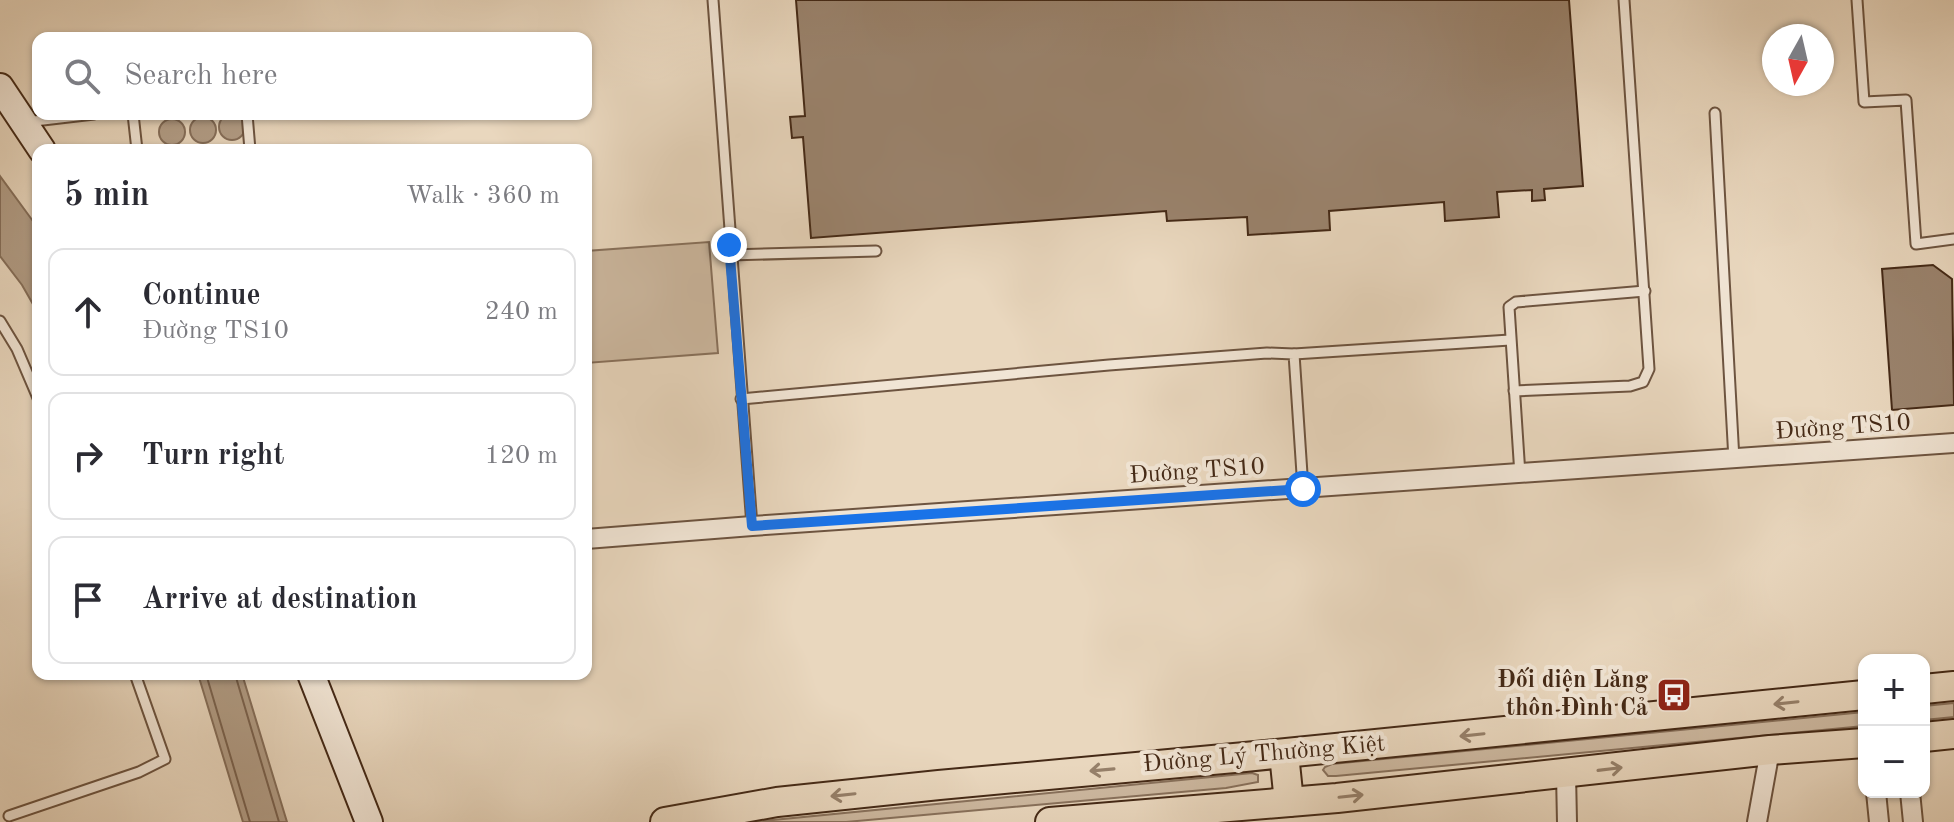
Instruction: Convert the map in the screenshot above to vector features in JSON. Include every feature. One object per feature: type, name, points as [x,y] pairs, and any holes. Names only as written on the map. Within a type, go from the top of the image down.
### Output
[{"type":"main road","points":[[1930,688],[1954,686]]},
{"type":"main road","name":"Đường Lý Thường Kiệt","points":[[665,822],[777,802],[1858,696]]},
{"type":"main road","points":[[1930,736],[1954,734]]},
{"type":"main road","name":"Đường Lý Thường Kiệt","points":[[1050,822],[1302,807],[1770,750],[1858,743]]},
{"type":"main road","points":[[1284,754],[1302,807]]},
{"type":"street","points":[[7,109],[37,144]]},
{"type":"street","name":"Đường TS10","points":[[592,539],[1954,443]]},
{"type":"street","points":[[313,680],[369,822]]},
{"type":"street","points":[[1757,822],[1770,750]]},
{"type":"street","points":[[1566,774],[1567,822]]},
{"type":"street","points":[[1877,798],[1879,822]]},
{"type":"street","points":[[1911,798],[1913,822]]},
{"type":"lane","points":[[713,0],[752,526]]},
{"type":"lane","points":[[1514,391],[1630,386],[1643,382],[1649,369],[1624,0]]},
{"type":"lane","points":[[1857,0],[1864,102],[1906,100],[1916,244],[1954,239]]},
{"type":"lane","points":[[7,109],[32,110]]},
{"type":"lane","points":[[1715,113],[1734,460]]},
{"type":"lane","points":[[134,120],[136,144]]},
{"type":"lane","points":[[248,120],[250,144]]},
{"type":"lane","points":[[730,255],[876,251]]},
{"type":"lane","points":[[1520,475],[1509,307],[1516,302],[1645,291]]},
{"type":"lane","points":[[0,321],[17,349],[32,384]]},
{"type":"lane","points":[[741,399],[1109,365],[1510,340]]},
{"type":"lane","points":[[1294,354],[1303,489]]},
{"type":"lane","points":[[9,816],[139,772],[165,759],[137,680]]},
{"type":"shaded area","points":[[709,242],[718,353],[592,363],[592,251]]},
{"type":"shaded area","points":[[1954,703],[1954,717],[1930,719],[1930,705]]},
{"type":"shaded area","points":[[1858,713],[1858,727],[1328,776],[1323,770],[1332,764]]},
{"type":"shaded area","points":[[1252,773],[1258,775],[1258,782],[1226,788],[846,822],[753,822]]},
{"type":"water","points":[[167,120],[177,120],[184,127],[184,137],[177,144],[167,144],[160,137],[160,127]]},
{"type":"water","points":[[195,120],[211,120],[215,125],[215,135],[208,142],[198,142],[191,135],[191,125]]},
{"type":"water","points":[[222,120],[244,122],[244,132],[237,139],[227,139],[220,132]]},
{"type":"water","points":[[0,176],[32,220],[32,302],[0,256]]},
{"type":"water","points":[[200,680],[244,680],[287,822],[243,822]]},
{"type":"building","points":[[796,0],[1569,0],[1583,186],[1544,189],[1545,200],[1532,201],[1532,190],[1497,192],[1499,217],[1445,221],[1444,202],[1329,211],[1330,230],[1248,235],[1247,217],[1167,221],[1166,211],[811,238],[803,137],[792,138],[790,117],[805,116]]},
{"type":"building","points":[[1933,265],[1952,279],[1954,405],[1892,410],[1882,269]]},
{"type":"place","name":"Đối diện Lăng thôn Đình Cả","points":[[1674,695]]},
{"type":"route","points":[[729,245],[752,526],[1303,489]]}]
